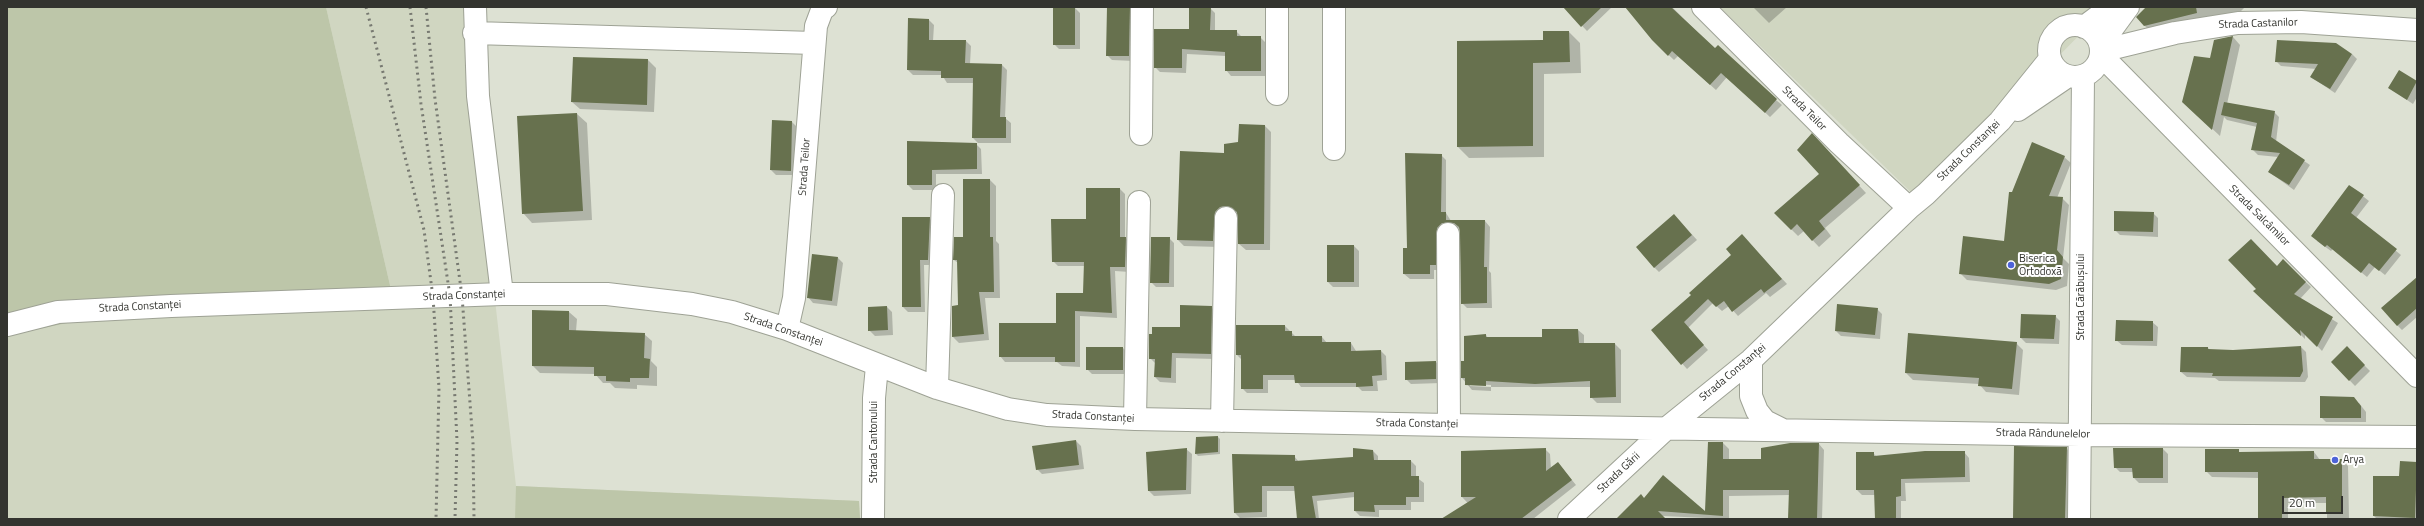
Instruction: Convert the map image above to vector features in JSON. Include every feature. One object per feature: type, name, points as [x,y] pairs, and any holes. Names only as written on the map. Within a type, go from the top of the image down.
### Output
[{"type":"street","points":[[474,7],[474,33],[480,112],[502,294]]},
{"type":"street","name":"Strada Teilor","points":[[787,329],[794,298],[816,26],[822,10],[826,7]]},
{"type":"street","points":[[1140,134],[1142,7]]},
{"type":"street","points":[[1277,7],[1277,94]]},
{"type":"street","points":[[1334,7],[1334,150]]},
{"type":"street","name":"Strada Teilor","points":[[1704,7],[1839,143],[1909,208]]},
{"type":"street","points":[[2084,26],[2111,7]]},
{"type":"street","points":[[2000,121],[2076,76],[2096,67],[2101,50],[2128,7]]},
{"type":"street","name":"Strada Castanilor","points":[[2101,50],[2175,33],[2238,23],[2301,22],[2417,30]]},
{"type":"street","points":[[2076,76],[2056,68],[2050,59],[2051,41],[2059,30],[2072,25],[2084,26],[2094,33],[2101,50]]},
{"type":"street","points":[[474,33],[814,43]]},
{"type":"street","name":"Strada Salcâmilor","points":[[2101,50],[2417,376]]},
{"type":"street","name":"Strada Constanței","points":[[7,325],[58,312],[171,306],[502,294],[607,294],[659,299],[732,312],[787,329],[877,366],[937,388],[1008,409],[1047,415],[1222,421],[1668,428],[1751,360],[1909,208],[1926,194],[2000,121],[2050,59]]},
{"type":"street","name":"Strada Cărăbușului","points":[[2076,76],[2080,435],[2079,519]]},
{"type":"street","points":[[937,388],[943,195]]},
{"type":"street","points":[[1135,419],[1139,202]]},
{"type":"street","points":[[1222,421],[1226,218]]},
{"type":"street","points":[[1448,234],[1449,425]]},
{"type":"street","points":[[1751,360],[1751,396],[1757,411],[1764,421],[1780,429]]},
{"type":"street","name":"Strada Cantonului","points":[[873,519],[874,398],[877,366]]},
{"type":"street","name":"Strada Rândunelelor","points":[[1668,428],[2080,435],[2417,437]]},
{"type":"street","name":"Strada Gării","points":[[1569,519],[1668,428]]},
{"type":"shaded area","points":[[7,7],[326,7],[395,307],[77,321],[7,336]]},
{"type":"shaded area","points":[[326,7],[466,7],[493,282],[516,486],[859,501],[860,519],[7,519],[7,336],[77,321],[395,307]]},
{"type":"shaded area","points":[[1720,7],[2107,7],[1918,199]]},
{"type":"shaded area","points":[[516,486],[859,501],[860,519],[515,519]]},
{"type":"building","points":[[1053,7],[1075,7],[1075,45],[1053,45]]},
{"type":"building","points":[[1107,7],[1130,7],[1129,56],[1106,56]]},
{"type":"building","points":[[1211,7],[1210,30],[1237,30],[1237,36],[1261,36],[1261,71],[1225,71],[1225,52],[1182,49],[1182,68],[1154,68],[1154,29],[1189,29],[1189,8]]},
{"type":"building","points":[[1563,7],[1602,7],[1581,27]]},
{"type":"building","points":[[1625,7],[1671,7],[1715,48],[1718,45],[1777,99],[1765,113],[1721,73],[1710,85],[1672,51],[1668,56],[1652,40]]},
{"type":"building","points":[[2146,7],[2196,7],[2197,13],[2144,26],[2136,17]]},
{"type":"building","points":[[908,18],[929,19],[929,40],[966,40],[965,63],[1002,64],[1000,117],[1006,117],[1006,138],[972,138],[973,78],[941,78],[941,71],[907,70]]},
{"type":"building","points":[[1543,31],[1569,31],[1570,62],[1533,63],[1533,146],[1457,147],[1457,41],[1543,40]]},
{"type":"building","points":[[2233,36],[2212,130],[2182,102],[2194,56],[2210,58],[2214,40]]},
{"type":"building","points":[[2277,40],[2336,43],[2352,54],[2330,89],[2310,77],[2318,64],[2275,62]]},
{"type":"building","points":[[573,57],[648,59],[647,105],[571,102]]},
{"type":"building","points":[[2399,70],[2417,81],[2407,100],[2388,88]]},
{"type":"building","points":[[2224,102],[2275,111],[2271,137],[2305,160],[2289,185],[2268,172],[2280,153],[2251,150],[2257,123],[2221,115]]},
{"type":"building","points":[[577,113],[583,211],[522,214],[517,116]]},
{"type":"building","points":[[772,120],[792,121],[791,171],[770,170]]},
{"type":"building","points":[[1239,124],[1265,125],[1264,244],[1238,244],[1237,212],[1227,206],[1220,207],[1215,212],[1213,241],[1177,240],[1180,151],[1224,153],[1224,144],[1238,142]]},
{"type":"building","points":[[1812,133],[1860,185],[1819,221],[1825,229],[1812,241],[1797,224],[1791,230],[1774,213],[1819,174],[1797,150]]},
{"type":"building","points":[[907,141],[977,143],[977,169],[932,170],[932,185],[907,185]]},
{"type":"building","points":[[2032,142],[2065,156],[2049,196],[2063,197],[2057,250],[2063,257],[2061,279],[2049,284],[1959,274],[1963,236],[2004,241],[2009,192],[2012,192]]},
{"type":"building","points":[[1405,153],[1442,154],[1441,212],[1446,212],[1446,220],[1485,220],[1484,267],[1487,267],[1487,303],[1461,304],[1460,234],[1459,227],[1454,223],[1442,223],[1437,228],[1436,265],[1430,265],[1430,274],[1403,274],[1403,248],[1407,248]]},
{"type":"building","points":[[963,179],[990,179],[990,237],[993,237],[994,292],[979,292],[984,334],[952,337],[952,306],[958,305],[957,260],[953,260],[954,237],[963,237]]},
{"type":"building","points":[[2349,185],[2364,195],[2351,213],[2397,249],[2379,271],[2369,263],[2361,273],[2327,245],[2325,247],[2311,236]]},
{"type":"building","points":[[1086,188],[1120,188],[1120,237],[1126,237],[1125,267],[1110,267],[1112,313],[1075,311],[1075,362],[1055,362],[1055,357],[999,357],[999,323],[1056,323],[1056,293],[1083,293],[1084,262],[1052,262],[1051,219],[1086,219]]},
{"type":"building","points":[[2114,211],[2154,212],[2153,232],[2114,231]]},
{"type":"building","points":[[1674,214],[1692,235],[1654,268],[1636,247]]},
{"type":"building","points":[[902,217],[930,217],[928,260],[920,260],[921,307],[902,307]]},
{"type":"building","points":[[1742,234],[1782,279],[1764,293],[1761,289],[1732,312],[1724,301],[1716,307],[1708,299],[1684,322],[1704,345],[1681,365],[1651,330],[1691,295],[1689,293],[1731,255],[1726,249]]},
{"type":"building","points":[[1151,237],[1170,237],[1169,283],[1150,283]]},
{"type":"building","points":[[2251,239],[2277,266],[2283,259],[2306,282],[2294,294],[2333,317],[2317,347],[2300,330],[2301,336],[2253,291],[2256,289],[2228,260]]},
{"type":"building","points":[[1327,245],[1354,245],[1354,282],[1327,282]]},
{"type":"building","points":[[812,254],[838,257],[832,301],[807,298]]},
{"type":"building","points":[[2417,277],[2417,308],[2397,326],[2381,308]]},
{"type":"building","points":[[1837,304],[1878,308],[1875,335],[1835,331]]},
{"type":"building","points":[[1180,305],[1212,306],[1211,354],[1172,353],[1171,378],[1154,377],[1155,359],[1149,359],[1149,334],[1152,334],[1152,327],[1180,327]]},
{"type":"building","points":[[887,306],[888,330],[868,331],[868,307]]},
{"type":"building","points":[[532,310],[569,311],[569,330],[645,333],[644,358],[650,359],[649,378],[630,378],[630,382],[606,381],[606,376],[594,376],[594,367],[532,366]]},
{"type":"building","points":[[2021,314],[2056,315],[2054,339],[2020,338]]},
{"type":"building","points":[[2116,320],[2153,321],[2153,341],[2115,341]]},
{"type":"building","points":[[1236,325],[1285,325],[1285,331],[1292,331],[1292,336],[1322,336],[1322,342],[1351,342],[1351,351],[1381,350],[1382,375],[1372,376],[1373,386],[1356,387],[1356,383],[1295,383],[1294,375],[1263,375],[1263,389],[1241,389],[1241,355],[1236,355]]},
{"type":"building","points":[[1542,329],[1578,329],[1579,343],[1615,343],[1616,397],[1590,398],[1590,381],[1535,384],[1486,381],[1486,386],[1465,385],[1465,378],[1461,378],[1461,361],[1464,361],[1464,336],[1486,334],[1486,337],[1542,337]]},
{"type":"building","points":[[1908,333],[2017,342],[2012,389],[1978,386],[1979,378],[1905,373]]},
{"type":"building","points":[[2301,346],[2303,371],[2300,377],[2212,376],[2213,373],[2180,372],[2181,347],[2208,347],[2208,349],[2233,350]]},
{"type":"building","points":[[2347,346],[2365,365],[2349,381],[2331,362]]},
{"type":"building","points":[[1086,347],[1123,347],[1123,370],[1086,370]]},
{"type":"building","points":[[1436,361],[1436,379],[1405,380],[1405,362]]},
{"type":"building","points":[[2320,396],[2354,397],[2361,406],[2361,418],[2320,418]]},
{"type":"building","points":[[1218,436],[1218,452],[1195,454],[1196,437]]},
{"type":"building","points":[[1076,440],[1079,465],[1036,470],[1032,446]]},
{"type":"building","points":[[1708,442],[1723,442],[1723,459],[1761,459],[1761,448],[1790,443],[1819,443],[1817,519],[1788,519],[1789,490],[1723,490],[1723,516],[1658,511],[1666,519],[1616,519],[1641,494],[1644,498],[1663,475],[1705,511]]},
{"type":"building","points":[[2014,446],[2067,447],[2065,519],[2013,519]]},
{"type":"building","points":[[1187,448],[1186,490],[1148,491],[1146,452]]},
{"type":"building","points":[[1353,448],[1373,450],[1374,460],[1411,460],[1411,476],[1419,476],[1419,497],[1406,497],[1406,505],[1374,505],[1375,512],[1354,511],[1354,492],[1312,496],[1316,519],[1297,519],[1294,486],[1262,486],[1262,512],[1234,513],[1232,454],[1295,455],[1295,461],[1353,457]]},
{"type":"building","points":[[1546,448],[1546,471],[1558,462],[1572,480],[1521,519],[1441,519],[1476,497],[1461,497],[1461,451]]},
{"type":"building","points":[[2113,448],[2163,448],[2163,478],[2133,478],[2132,468],[2114,468]]},
{"type":"building","points":[[2205,449],[2239,449],[2239,452],[2314,451],[2314,459],[2342,459],[2342,512],[2326,512],[2326,497],[2282,498],[2282,519],[2258,519],[2258,472],[2205,472]]},
{"type":"building","points":[[1925,451],[1965,451],[1965,477],[1901,479],[1901,496],[1896,497],[1896,519],[1875,519],[1874,490],[1856,490],[1856,452],[1874,452],[1874,456]]},
{"type":"building","points":[[2400,461],[2417,462],[2415,518],[2373,516],[2373,476],[2399,476]]},
{"type":"railway","points":[[366,7],[424,230],[433,297],[439,388],[436,519]]},
{"type":"railway","points":[[410,7],[421,104],[450,296],[457,441],[455,519]]},
{"type":"railway","points":[[426,7],[435,99],[462,296],[473,443],[474,519]]},
{"type":"place","name":"Biserica Ortodoxă","points":[[2011,265]]},
{"type":"place","name":"Arya","points":[[2335,460]]}]
